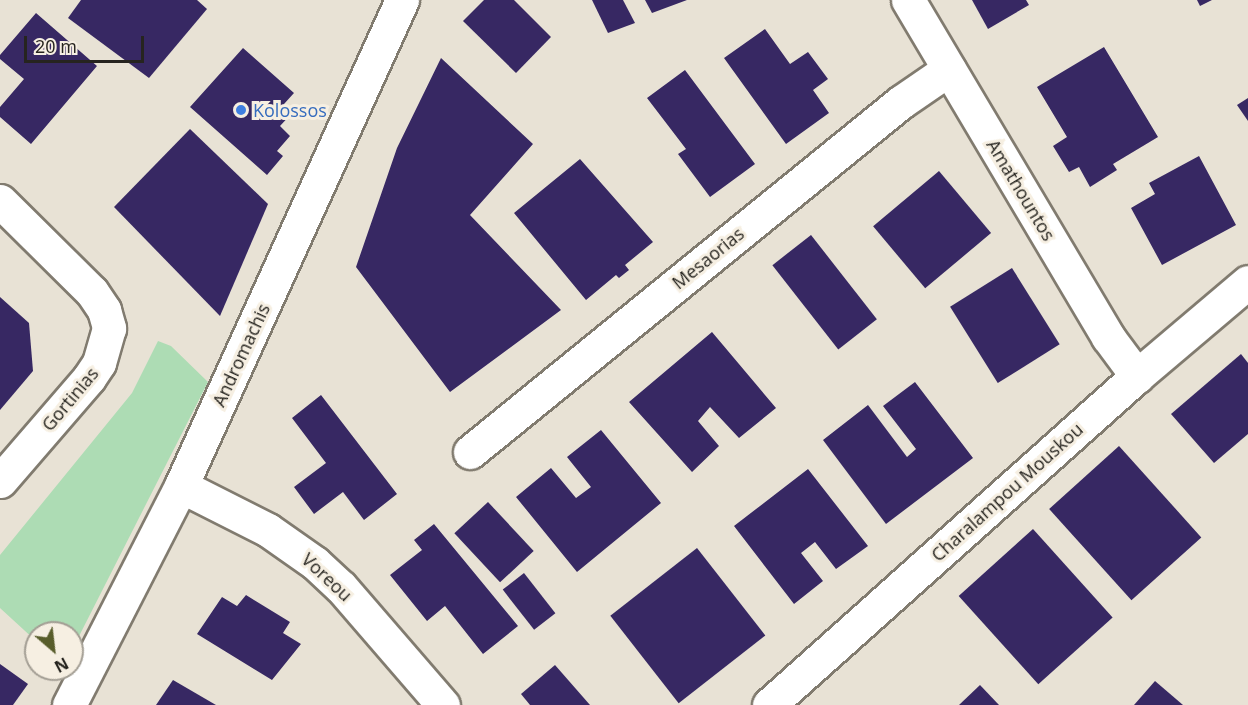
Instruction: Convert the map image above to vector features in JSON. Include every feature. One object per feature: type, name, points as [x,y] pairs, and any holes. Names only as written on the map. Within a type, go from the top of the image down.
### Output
[{"type":"street","name":"Andromachis","points":[[69,705],[181,486],[402,0]]},
{"type":"street","name":"Amathountos","points":[[908,0],[1108,337],[1137,376]]},
{"type":"street","name":"Mesaorias","points":[[470,452],[901,102],[949,69]]},
{"type":"street","name":"Gortinias","points":[[0,201],[92,292],[104,310],[109,328],[106,344],[94,371],[0,481]]},
{"type":"street","name":"Charalampou Mouskou","points":[[769,705],[1137,376],[1248,282]]},
{"type":"street","name":"Voreou","points":[[181,486],[268,530],[315,563],[341,587],[443,705]]},
{"type":"green space","points":[[158,341],[171,346],[208,382],[84,626],[84,621],[24,621],[24,630],[0,608],[0,555],[132,393]]},
{"type":"building","points":[[81,0],[197,0],[207,9],[149,78],[68,18]]},
{"type":"building","points":[[484,0],[514,0],[551,37],[516,73],[463,21]]},
{"type":"building","points":[[592,0],[623,0],[635,23],[608,33]]},
{"type":"building","points":[[645,0],[687,0],[652,13]]},
{"type":"building","points":[[972,0],[1026,0],[1029,5],[988,29]]},
{"type":"building","points":[[1197,0],[1212,0],[1200,6]]},
{"type":"building","points":[[36,13],[97,66],[31,144],[0,117],[0,107],[24,79],[0,59],[0,55]]},
{"type":"building","points":[[765,29],[790,64],[808,52],[828,79],[813,90],[829,113],[786,144],[724,58]]},
{"type":"building","points":[[1104,47],[1158,137],[1113,164],[1117,170],[1090,187],[1079,167],[1069,172],[1053,146],[1067,137],[1037,87]]},
{"type":"building","name":"Kolossos","points":[[243,48],[294,93],[284,104],[293,112],[280,126],[290,136],[277,151],[283,156],[267,175],[190,107]]},
{"type":"building","points":[[441,58],[533,144],[470,215],[561,310],[450,392],[356,267],[397,148]]},
{"type":"building","points":[[685,70],[755,164],[710,197],[678,154],[686,149],[647,98]]},
{"type":"building","points":[[1248,98],[1248,121],[1237,105]]},
{"type":"building","points":[[190,129],[268,204],[220,316],[114,207]]},
{"type":"building","points":[[1199,156],[1236,225],[1162,265],[1131,208],[1155,194],[1149,183]]},
{"type":"building","points":[[580,159],[653,242],[625,265],[629,270],[619,278],[616,275],[586,300],[514,213]]},
{"type":"building","points":[[939,171],[991,233],[925,288],[873,226]]},
{"type":"building","points":[[811,235],[877,319],[838,349],[772,265]]},
{"type":"building","points":[[1012,268],[1060,344],[998,383],[950,307]]},
{"type":"building","points":[[0,297],[29,323],[33,371],[0,410]]},
{"type":"building","points":[[712,332],[776,408],[739,438],[710,407],[698,421],[719,446],[692,472],[629,402]]},
{"type":"building","points":[[1241,354],[1248,363],[1248,434],[1214,463],[1171,414]]},
{"type":"building","points":[[915,382],[973,458],[886,524],[823,440],[868,405],[907,457],[916,449],[883,406]]},
{"type":"building","points":[[321,395],[397,494],[364,520],[343,492],[314,514],[294,487],[326,463],[292,418]]},
{"type":"building","points":[[601,430],[661,503],[577,572],[516,497],[551,468],[576,498],[591,487],[567,457]]},
{"type":"building","points":[[1119,446],[1201,537],[1131,600],[1049,509]]},
{"type":"building","points":[[808,469],[868,546],[836,569],[815,542],[801,553],[823,581],[794,604],[734,526]]},
{"type":"building","points":[[488,502],[534,551],[500,582],[454,533]]},
{"type":"building","points":[[434,524],[518,626],[483,654],[445,606],[427,621],[390,575],[422,550],[414,540]]},
{"type":"building","points":[[1033,529],[1113,617],[1038,684],[959,596]]},
{"type":"building","points":[[697,548],[765,635],[679,703],[610,616]]},
{"type":"building","points":[[524,573],[555,613],[534,630],[503,590]]},
{"type":"building","points":[[246,595],[290,622],[283,633],[301,644],[272,680],[197,634],[222,597],[237,606]]},
{"type":"building","points":[[0,664],[28,684],[13,705],[0,705]]},
{"type":"building","points":[[555,665],[590,705],[530,705],[521,694]]},
{"type":"building","points":[[173,680],[216,705],[156,705]]},
{"type":"building","points":[[1155,681],[1183,705],[1134,705]]},
{"type":"building","points":[[980,685],[999,705],[959,705]]},
{"type":"place","name":"Kolossos","points":[[241,110]]}]
